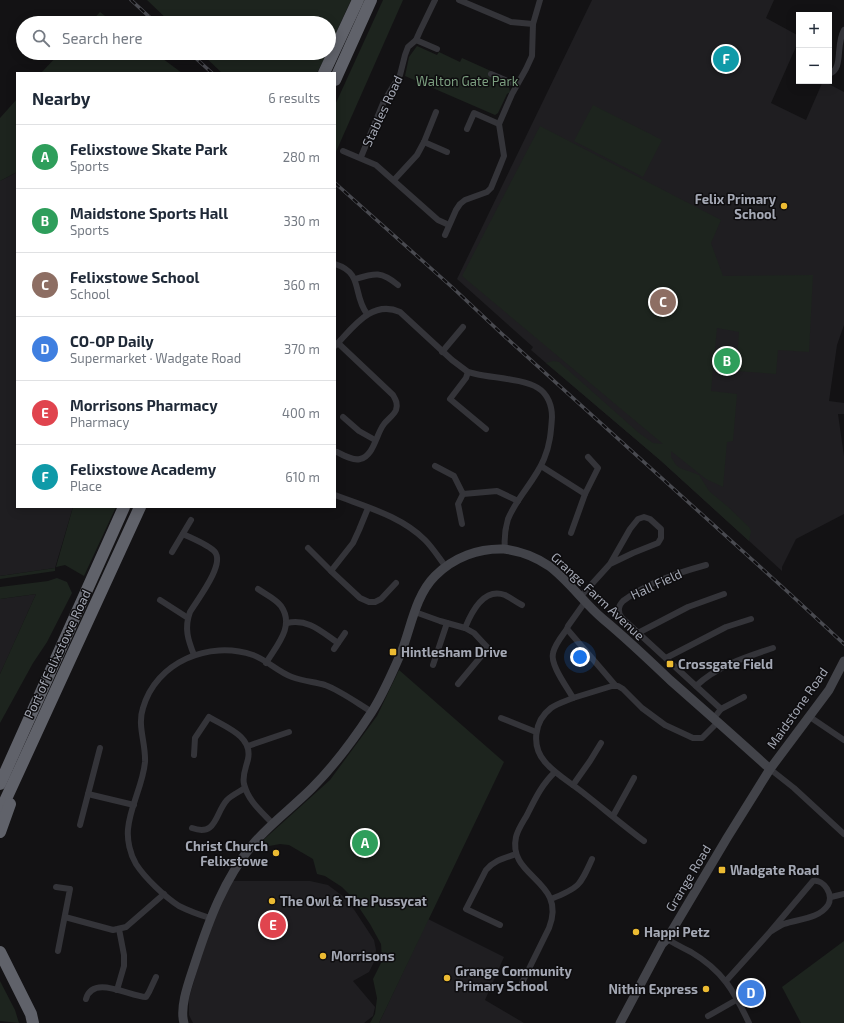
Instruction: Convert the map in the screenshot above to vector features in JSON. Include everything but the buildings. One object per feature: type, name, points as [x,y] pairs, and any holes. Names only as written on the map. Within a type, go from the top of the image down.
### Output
[{"type":"highway","points":[[336,47],[358,0]]},
{"type":"highway","points":[[336,78],[371,0]]},
{"type":"highway","points":[[324,72],[330,60]]},
{"type":"highway","name":"Port of Felixstowe Road","points":[[0,784],[124,508]]},
{"type":"highway","name":"Port of Felixstowe Road","points":[[0,812],[140,508]]},
{"type":"highway","points":[[0,767],[31,713]]},
{"type":"highway","points":[[0,832],[8,811],[16,777]]},
{"type":"highway","points":[[0,952],[34,1020]]},
{"type":"street","name":"Stables Road","points":[[361,157],[384,101],[400,75],[404,55],[408,47],[416,40],[435,0]]},
{"type":"street","points":[[459,0],[511,22],[533,24]]},
{"type":"street","points":[[445,235],[460,204],[465,200],[482,194],[490,188],[504,156],[499,124],[516,85],[524,74],[532,56],[533,24],[540,0]]},
{"type":"street","points":[[832,74],[842,64],[843,59],[840,41],[844,30]]},
{"type":"street","points":[[416,40],[437,49]]},
{"type":"street","points":[[491,74],[516,85]]},
{"type":"street","points":[[394,180],[417,155],[436,112]]},
{"type":"street","points":[[467,129],[474,113],[499,124]]},
{"type":"street","points":[[424,142],[447,152]]},
{"type":"street","points":[[343,151],[376,164],[438,220],[449,225]]},
{"type":"street","points":[[336,264],[345,267],[355,279],[360,300],[367,314]]},
{"type":"street","points":[[355,279],[369,275],[381,274],[389,278],[398,286]]},
{"type":"street","points":[[337,452],[355,459],[362,459],[369,454],[384,424],[395,412],[397,404],[393,395],[337,345],[367,314],[379,309],[389,309],[400,312],[442,352],[468,372],[488,377],[532,384],[545,394],[551,406],[549,446],[541,466],[512,510],[506,526],[505,549]]},
{"type":"street","points":[[442,352],[463,327]]},
{"type":"street","points":[[468,372],[466,378],[450,399],[486,429]]},
{"type":"street","points":[[343,417],[359,431],[375,440]]},
{"type":"street","points":[[571,533],[585,494],[598,468],[588,457]]},
{"type":"street","points":[[435,466],[454,476],[463,494]]},
{"type":"street","points":[[541,466],[585,494]]},
{"type":"street","points":[[463,494],[497,491],[518,502]]},
{"type":"street","points":[[462,524],[458,504],[463,494]]},
{"type":"street","points":[[336,495],[389,516],[413,530],[428,543],[446,566]]},
{"type":"street","points":[[331,571],[353,543],[368,508]]},
{"type":"street","points":[[573,698],[556,668],[552,657],[558,641],[567,629],[583,599],[610,564],[630,529],[638,519],[647,518],[659,527],[662,535],[658,543],[610,564]]},
{"type":"street","points":[[172,552],[191,520]]},
{"type":"street","points":[[183,534],[210,548],[217,555],[218,562],[215,572],[190,612],[188,618],[186,630],[187,637],[194,655]]},
{"type":"street","points":[[308,548],[360,598],[369,602],[375,602],[381,599],[396,583]]},
{"type":"street","name":"Grange Farm Avenue","points":[[181,1021],[186,994],[210,918],[226,885],[254,844],[327,772],[372,712],[401,653],[415,612],[426,589],[434,577],[446,566],[459,558],[472,553],[505,549],[521,552],[540,560],[560,575],[604,620],[614,627],[770,769]]},
{"type":"street","name":"Hall Field","points":[[621,617],[619,607],[627,598],[671,576],[706,565]]},
{"type":"street","points":[[258,590],[281,606],[287,623],[284,634],[266,662]]},
{"type":"street","points":[[465,628],[474,610],[489,596],[497,594],[505,595],[522,605]]},
{"type":"street","points":[[638,633],[688,607],[724,594]]},
{"type":"street","points":[[160,600],[188,618]]},
{"type":"street","points":[[415,612],[465,628],[478,637],[488,648],[458,684]]},
{"type":"street","points":[[614,627],[621,617]]},
{"type":"street","name":"Grange Farm Avenue","points":[[621,617],[721,709]]},
{"type":"street","points":[[666,658],[726,627],[752,618]]},
{"type":"street","points":[[287,623],[297,621],[304,622],[338,643]]},
{"type":"street","points":[[433,665],[447,623]]},
{"type":"street","points":[[567,629],[615,686],[623,689],[642,708],[661,723],[693,738],[699,739],[706,736],[721,709],[744,697]]},
{"type":"street","points":[[334,649],[345,633]]},
{"type":"street","points":[[696,686],[708,675],[723,667],[773,648]]},
{"type":"street","points":[[210,918],[178,905],[164,894],[135,864],[131,852],[128,828],[144,768],[145,751],[141,720],[145,700],[161,675],[178,662],[194,655],[216,650],[231,650],[253,656],[293,678],[328,686],[372,712]]},
{"type":"street","name":"Maidstone Road","points":[[770,769],[829,690],[844,661]]},
{"type":"street","points":[[615,686],[573,698],[558,704],[541,718],[536,732],[536,739],[540,754],[545,763],[644,841]]},
{"type":"street","points":[[810,716],[844,740]]},
{"type":"street","points":[[194,755],[195,738],[209,717],[241,736],[248,746],[248,757],[244,774],[245,788],[252,802],[273,824]]},
{"type":"street","points":[[502,718],[536,732]]},
{"type":"street","points":[[248,746],[289,732]]},
{"type":"street","points":[[573,785],[601,743]]},
{"type":"street","points":[[80,825],[100,748]]},
{"type":"street","points":[[770,769],[794,788],[844,834]]},
{"type":"street","name":"Grange Road","points":[[620,1023],[662,944],[667,939],[726,838],[770,769]]},
{"type":"street","points":[[521,985],[551,923],[553,912],[551,899],[545,889],[521,864],[516,854],[516,839],[518,832],[541,787],[555,772]]},
{"type":"street","points":[[613,816],[634,778]]},
{"type":"street","points":[[192,828],[201,830],[211,827],[215,823],[219,811],[227,800],[245,788]]},
{"type":"street","points":[[88,794],[134,805]]},
{"type":"street","points":[[500,925],[466,909],[486,870],[497,861],[516,854]]},
{"type":"street","points":[[551,899],[570,891],[579,884],[592,859]]},
{"type":"street","points":[[726,981],[814,881],[822,883],[831,897],[828,906],[818,913],[802,920],[783,924],[770,932]]},
{"type":"street","points":[[56,887],[70,889],[58,951]]},
{"type":"street","points":[[65,917],[119,930],[126,927],[164,894]]},
{"type":"street","points":[[831,897],[844,894]]},
{"type":"street","points":[[117,990],[124,966],[124,955],[119,930]]},
{"type":"street","points":[[667,939],[700,958],[726,981],[738,999],[749,1023]]},
{"type":"street","points":[[86,999],[94,988],[105,987],[146,996],[156,977]]},
{"type":"street","points":[[708,1016],[738,999]]},
{"type":"shaded area","points":[[592,0],[774,0],[766,18],[796,34],[796,47],[771,103],[806,120],[822,84],[829,84],[844,92],[844,325],[837,345],[829,401],[844,403],[844,414],[838,414],[844,456],[844,514],[796,539],[782,567],[782,571],[660,460],[531,350],[533,347],[457,279]]},
{"type":"shaded area","points":[[16,173],[16,508],[73,508],[55,568],[0,576],[0,181]]},
{"type":"shaded area","points":[[36,594],[6,661],[0,674],[0,599]]},
{"type":"shaded area","points":[[231,881],[310,881],[328,885],[344,897],[374,940],[376,950],[374,962],[369,972],[353,981],[375,1007],[373,1016],[364,1023],[193,1023],[189,1015],[189,998],[208,933]]},
{"type":"shaded area","name":"Grange Community Primary School","points":[[428,919],[504,957],[485,1000],[524,1023],[379,1023]]},
{"type":"green space","points":[[147,0],[351,0],[336,33],[336,16],[164,16]]},
{"type":"green space","points":[[383,0],[403,0],[336,152],[336,103]]},
{"type":"green space","points":[[100,12],[105,16],[96,16]]},
{"type":"green space","name":"Walton Gate Park","points":[[417,46],[437,55],[439,52],[460,62],[462,58],[491,71],[489,75],[509,86],[510,92],[507,94],[498,113],[495,115],[405,76],[409,57]]},
{"type":"green space","points":[[53,60],[164,60],[181,72],[42,72]]},
{"type":"green space","points":[[208,60],[324,60],[318,72],[221,72]]},
{"type":"green space","points":[[16,100],[16,173],[0,181],[0,118]]},
{"type":"green space","points":[[593,105],[662,140],[643,177],[574,141]]},
{"type":"green space","points":[[540,126],[721,220],[711,243],[723,276],[813,275],[809,352],[778,350],[776,374],[736,371],[739,332],[717,328],[711,391],[737,394],[733,441],[727,442],[723,487],[706,479],[671,451],[671,457],[676,465],[699,475],[709,491],[749,527],[751,531],[749,541],[660,460],[546,363],[553,361],[559,362],[639,433],[653,443],[663,444],[462,276]]},
{"type":"green space","points":[[73,508],[116,508],[84,576],[65,565],[56,567]]},
{"type":"green space","points":[[55,568],[55,571],[0,579],[0,576]]},
{"type":"green space","points":[[57,578],[67,582],[72,593],[47,642],[33,663],[0,723],[0,674],[36,594],[0,599],[0,587],[48,581]]},
{"type":"green space","points":[[399,670],[504,762],[379,1023],[370,1023],[375,1014],[377,998],[373,979],[382,961],[381,944],[370,924],[352,897],[342,887],[325,876],[317,874],[313,859],[289,845],[280,844],[264,847],[260,843],[330,780],[377,716]]},
{"type":"green space","points":[[844,941],[844,1023],[801,1023],[782,987]]},
{"type":"green space","points":[[0,981],[15,1010],[19,1023],[0,1021]]},
{"type":"railway","points":[[131,0],[148,16]]},
{"type":"railway","points":[[198,60],[211,72]]},
{"type":"railway","points":[[336,184],[453,288],[844,644]]},
{"type":"place","name":"Felixstowe Academy","points":[[726,59]]},
{"type":"place","name":"Felix Primary School","points":[[784,206]]},
{"type":"place","name":"Felixstowe School","points":[[663,302]]},
{"type":"place","name":"Maidstone Sports Hall","points":[[727,361]]},
{"type":"place","name":"Hintlesham Drive","points":[[393,652]]},
{"type":"place","name":"Crossgate Field","points":[[670,664]]},
{"type":"place","name":"Felixstowe Skate Park","points":[[365,843]]},
{"type":"place","name":"Christ Church Felixstowe","points":[[276,853]]},
{"type":"place","name":"Wadgate Road","points":[[722,870]]},
{"type":"place","name":"The Owl & The Pussycat","points":[[272,901]]},
{"type":"place","name":"Morrisons Pharmacy","points":[[273,925]]},
{"type":"place","name":"Happi Petz","points":[[636,932]]},
{"type":"place","name":"Morrisons","points":[[323,956]]},
{"type":"place","name":"Grange Community Primary School","points":[[447,978]]},
{"type":"place","name":"Nithin Express","points":[[706,989]]},
{"type":"place","name":"CO-OP Daily","points":[[751,993]]}]
